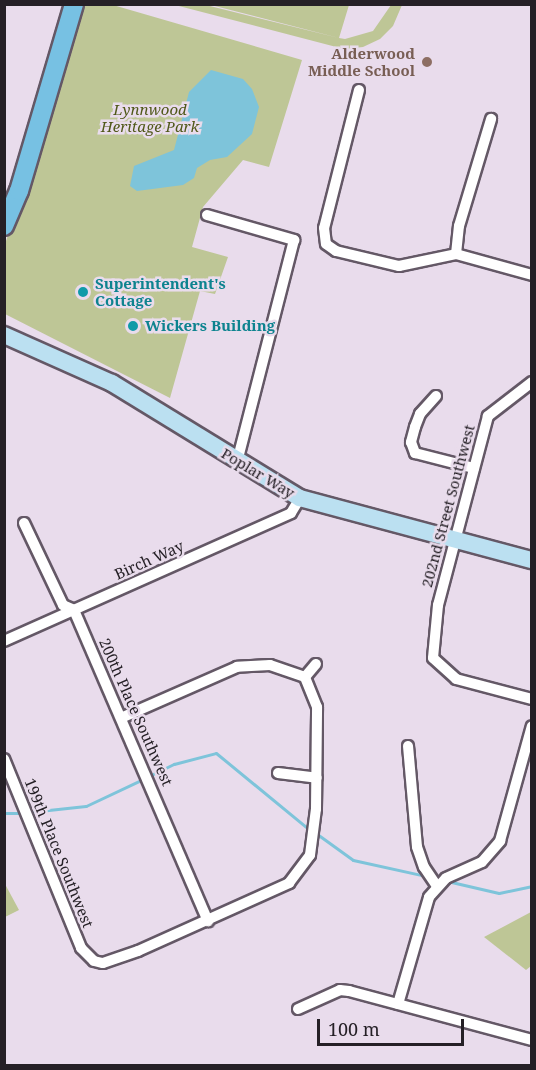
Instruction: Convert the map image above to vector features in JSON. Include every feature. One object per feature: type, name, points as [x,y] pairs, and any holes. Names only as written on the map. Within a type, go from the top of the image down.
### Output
[{"type":"main road","points":[[4,226],[19,191],[74,4]]},
{"type":"main road","name":"Poplar Way","points":[[4,335],[112,383],[237,462],[300,498],[531,560]]},
{"type":"street","points":[[358,90],[324,228],[326,244],[336,251],[399,266],[456,254],[531,275]]},
{"type":"street","points":[[456,254],[459,226],[491,119]]},
{"type":"street","points":[[207,215],[294,240],[237,462]]},
{"type":"street","name":"202nd Street Southwest","points":[[531,382],[488,416],[438,605],[433,658],[456,679],[531,699]]},
{"type":"street","points":[[436,396],[420,414],[414,427],[411,442],[416,453],[474,468]]},
{"type":"street","name":"Birch Way","points":[[4,641],[291,513],[300,498]]},
{"type":"street","name":"200th Place Southwest","points":[[24,523],[63,605],[75,610],[123,717],[208,921]]},
{"type":"street","points":[[123,717],[237,667],[270,664],[305,677],[317,707],[317,778],[314,839],[303,867],[289,884],[208,921]]},
{"type":"street","points":[[305,677],[316,664]]},
{"type":"street","points":[[398,1004],[422,912],[437,886],[482,862],[500,841],[531,726]]},
{"type":"street","points":[[408,746],[417,847],[423,867],[437,886]]},
{"type":"street","name":"199th Place Southwest","points":[[4,759],[88,957],[103,963],[138,951],[208,921]]},
{"type":"street","points":[[278,773],[317,778]]},
{"type":"street","points":[[298,1009],[340,990],[531,1040]]},
{"type":"green space","name":"Lynnwood Heritage Park","points":[[84,5],[113,5],[302,60],[269,167],[243,160],[203,207],[192,247],[228,257],[215,294],[200,291],[170,398],[5,314],[5,244]]},
{"type":"green space","points":[[175,5],[206,5],[345,39],[373,31],[391,5],[402,5],[393,26],[380,39],[363,47],[344,49]]},
{"type":"green space","points":[[211,5],[349,5],[339,38]]},
{"type":"green space","points":[[5,884],[19,910],[4,917]]},
{"type":"green space","points":[[531,912],[531,966],[526,970],[484,937]]},
{"type":"water","points":[[211,70],[243,79],[252,89],[259,107],[252,134],[227,157],[210,160],[197,168],[194,178],[183,185],[137,191],[130,186],[134,166],[174,150],[189,92]]},
{"type":"waterway","points":[[149,776],[174,764],[216,753],[311,831]]},
{"type":"waterway","points":[[30,812],[86,806],[143,779]]},
{"type":"waterway","points":[[4,813],[23,813]]},
{"type":"waterway","points":[[317,834],[353,860],[426,876]]},
{"type":"waterway","points":[[447,881],[499,893],[532,886]]},
{"type":"place","name":"Alderwood Middle School","points":[[427,62]]},
{"type":"place","name":"Superintendent's Cottage","points":[[83,292]]},
{"type":"place","name":"Wickers Building","points":[[133,326]]}]
